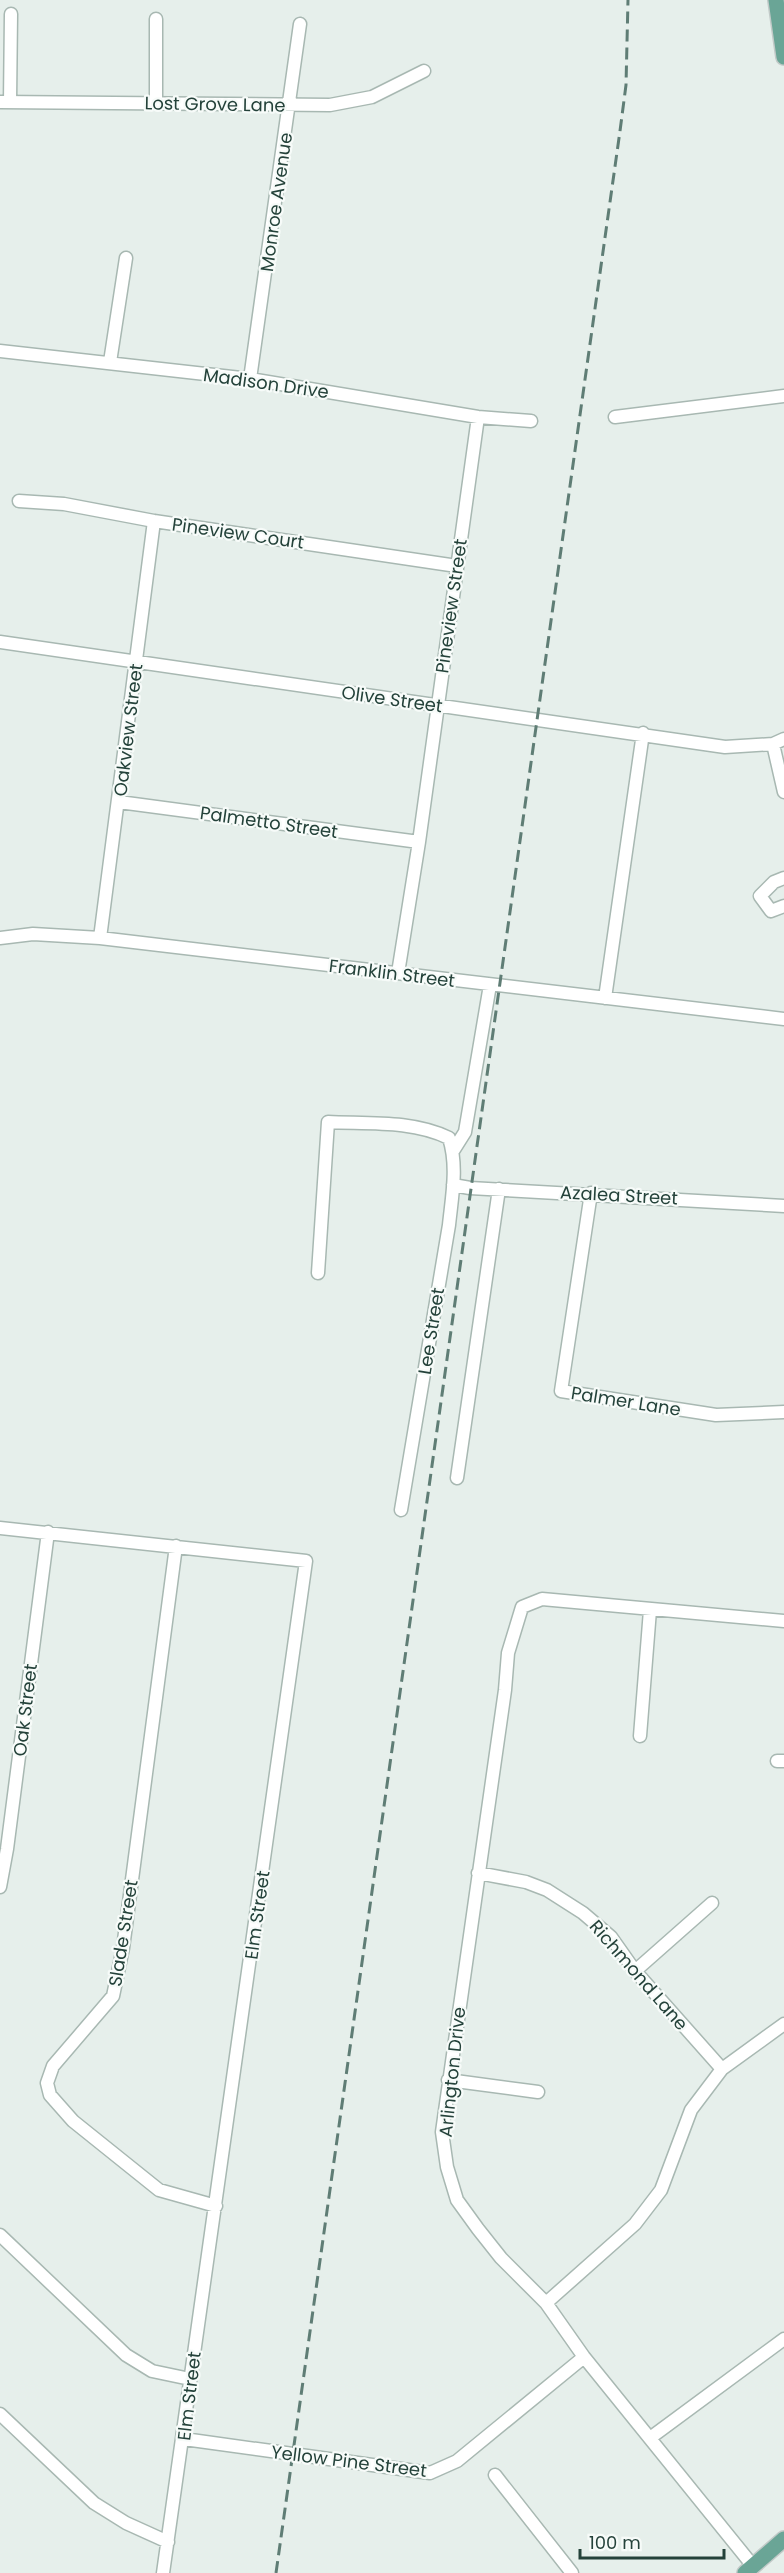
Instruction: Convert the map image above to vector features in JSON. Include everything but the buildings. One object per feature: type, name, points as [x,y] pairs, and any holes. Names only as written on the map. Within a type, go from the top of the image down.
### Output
[{"type":"main road","points":[[776,0],[784,57]]},
{"type":"main road","points":[[749,2569],[783,2542]]},
{"type":"street","points":[[5,102],[11,14]]},
{"type":"street","points":[[156,19],[156,103]]},
{"type":"street","name":"Monroe Avenue","points":[[250,379],[300,24]]},
{"type":"street","name":"Lost Grove Lane","points":[[5,102],[347,104],[389,90],[424,71]]},
{"type":"street","points":[[110,362],[126,258]]},
{"type":"street","name":"Madison Drive","points":[[0,351],[250,379],[478,417],[531,421]]},
{"type":"street","points":[[615,417],[784,396]]},
{"type":"street","name":"Pineview Street","points":[[398,973],[419,843],[478,417]]},
{"type":"street","name":"Pineview Court","points":[[19,501],[64,504],[154,521],[457,566]]},
{"type":"street","name":"Oakview Street","points":[[100,938],[154,521]]},
{"type":"street","name":"Olive Street","points":[[0,642],[643,733],[726,747],[779,741]]},
{"type":"street","points":[[605,998],[643,733]]},
{"type":"street","points":[[779,741],[784,792]]},
{"type":"street","name":"Palmetto Street","points":[[119,802],[419,843]]},
{"type":"street","points":[[784,878],[774,882],[760,896],[771,911],[784,906]]},
{"type":"street","name":"Franklin Street","points":[[0,938],[33,934],[100,938],[784,1019]]},
{"type":"street","name":"Lee Street","points":[[401,1510],[453,1185],[453,1151],[465,1132],[490,985]]},
{"type":"street","points":[[318,1273],[328,1122],[395,1125],[433,1130],[448,1138],[453,1151]]},
{"type":"street","name":"Azalea Street","points":[[453,1185],[784,1206]]},
{"type":"street","points":[[457,1478],[499,1189]]},
{"type":"street","name":"Palmer Lane","points":[[591,1193],[561,1391],[716,1415],[784,1412]]},
{"type":"street","name":"Elm Street","points":[[0,1528],[306,1561],[163,2573]]},
{"type":"street","name":"Oak Street","points":[[0,1887],[7,1849],[48,1532]]},
{"type":"street","name":"Slade Street","points":[[176,1546],[123,1948],[113,1996],[53,2066],[47,2084],[50,2095],[73,2121],[159,2190],[216,2205]]},
{"type":"street","name":"Arlington Drive","points":[[650,1610],[542,1599],[522,1608],[508,1653],[505,1690],[442,2132],[447,2167],[457,2200],[501,2258],[546,2303],[584,2357],[650,2438],[749,2569]]},
{"type":"street","points":[[640,1736],[650,1610],[784,1622]]},
{"type":"street","name":"Richmond Lane","points":[[478,1873],[526,1882],[566,1901],[610,1937],[635,1971],[722,2069]]},
{"type":"street","points":[[635,1971],[712,1903]]},
{"type":"street","points":[[546,2303],[635,2224],[655,2198],[665,2180],[691,2110],[722,2069],[784,2024]]},
{"type":"street","points":[[448,2080],[538,2092]]},
{"type":"street","points":[[0,2235],[126,2355],[152,2371],[190,2379]]},
{"type":"street","points":[[650,2438],[784,2339]]},
{"type":"street","name":"Yellow Pine Street","points":[[183,2439],[430,2473],[457,2462],[584,2357]]},
{"type":"street","points":[[0,2414],[94,2503],[126,2523],[168,2542]]},
{"type":"street","points":[[495,2475],[572,2573]]},
{"type":"railway","points":[[276,2573],[620,131],[626,85],[628,0]]}]
